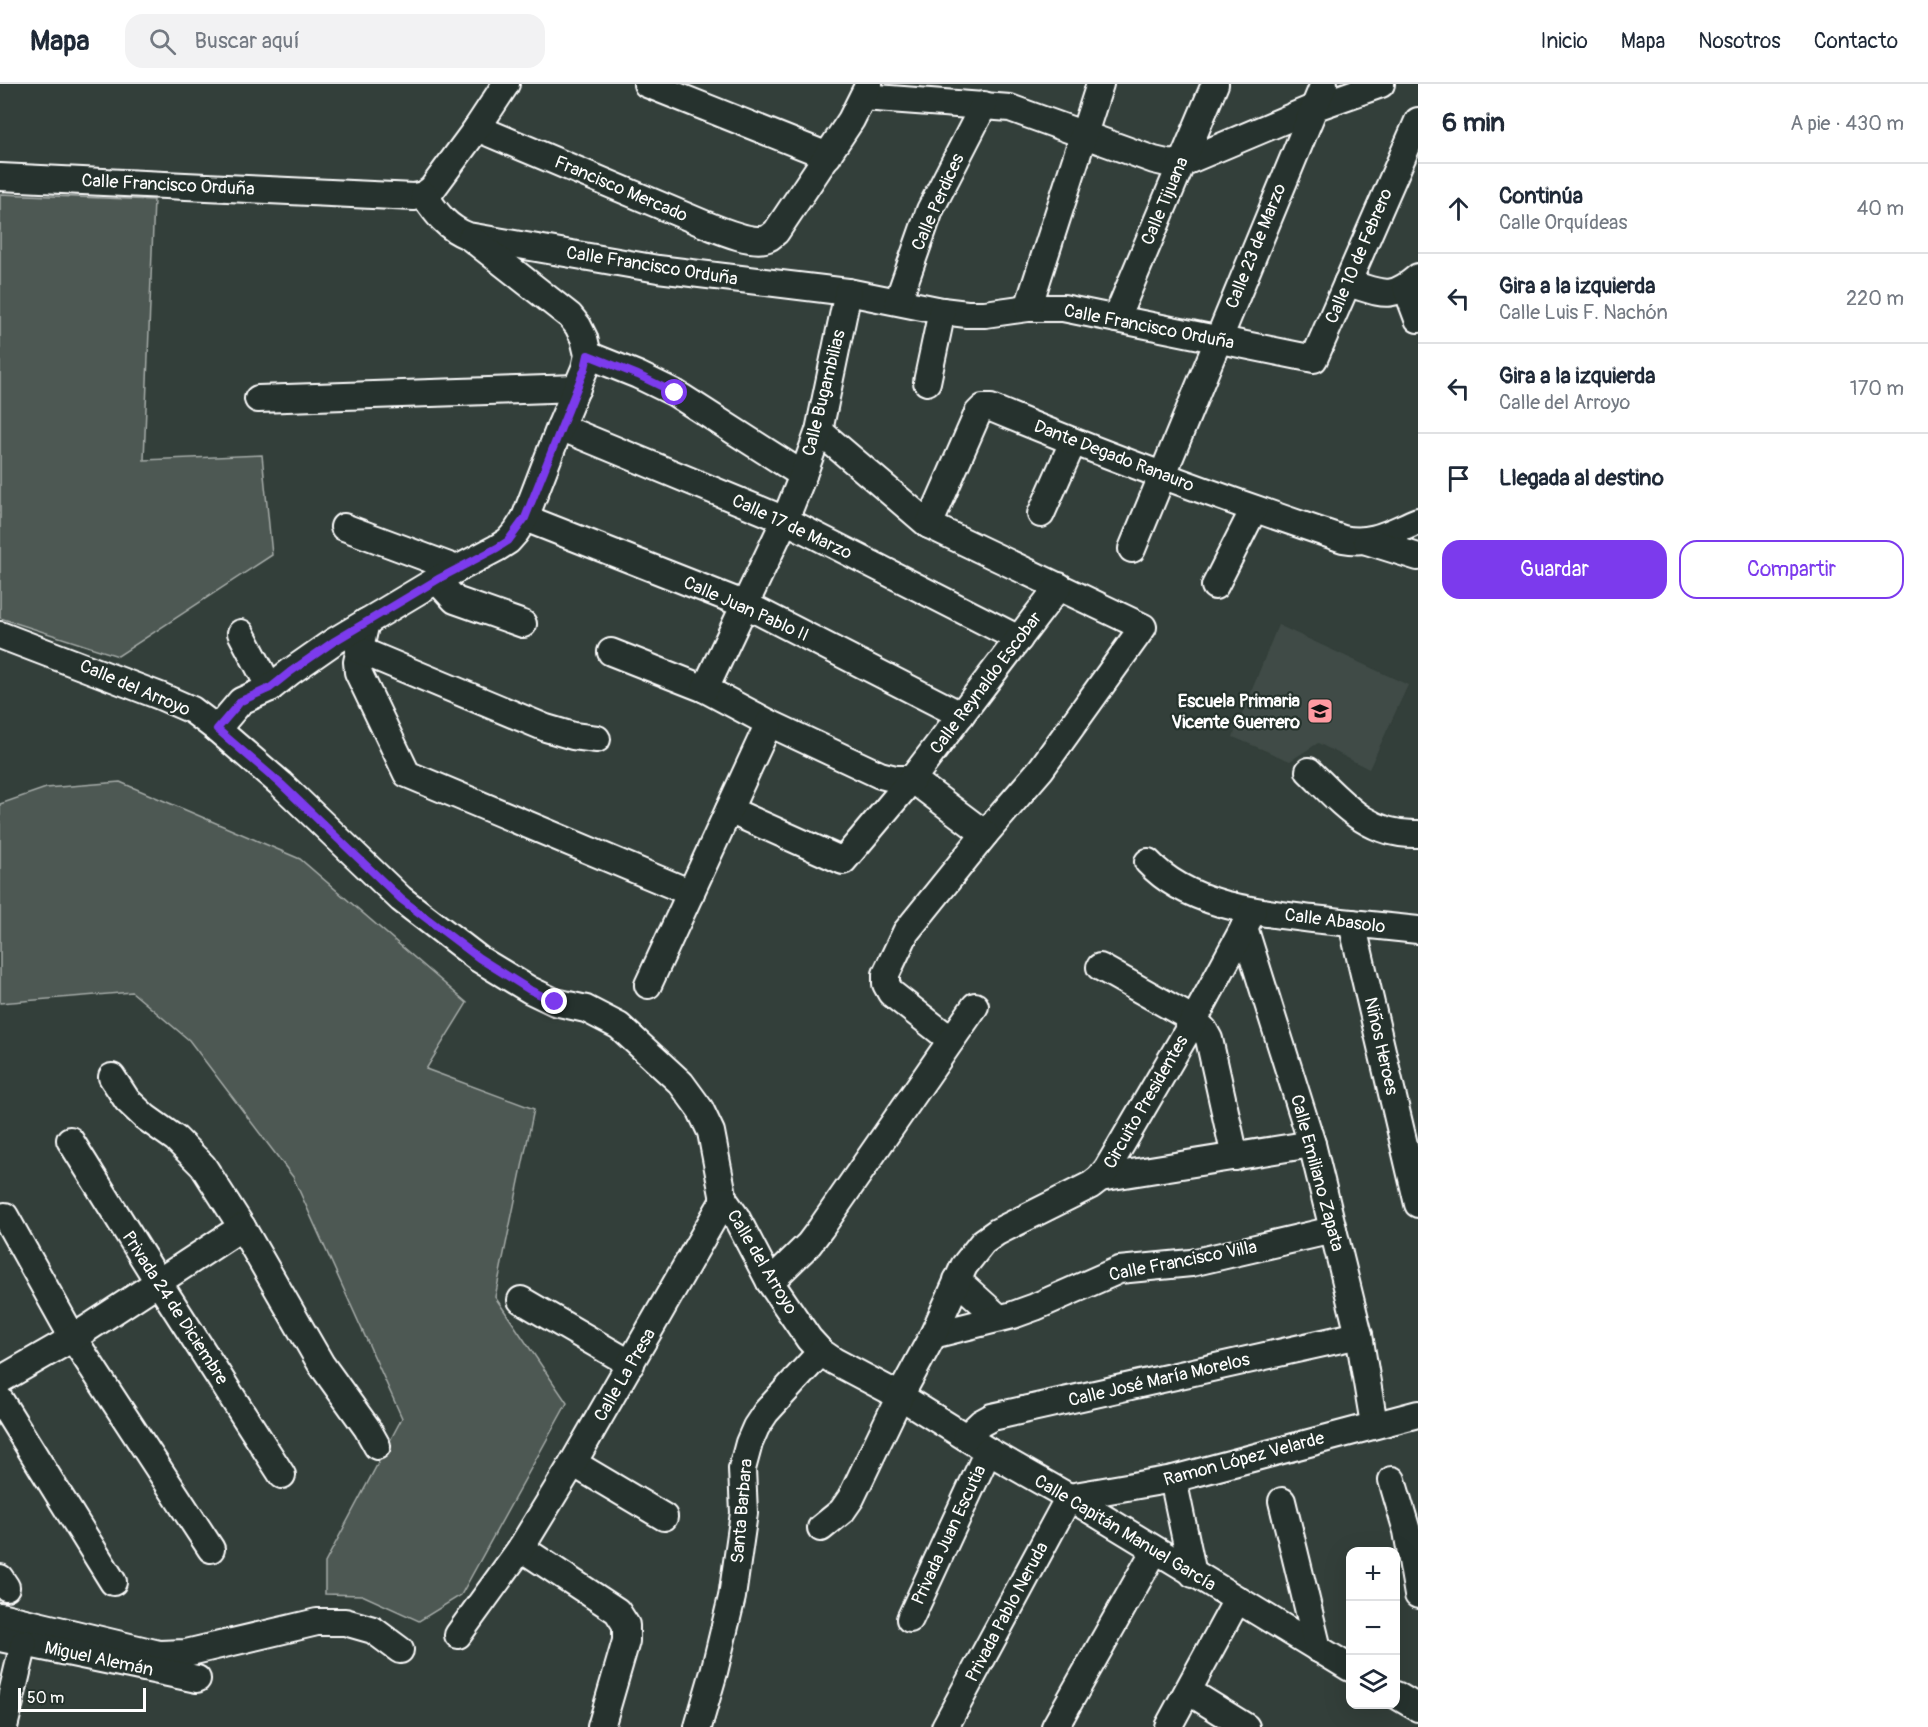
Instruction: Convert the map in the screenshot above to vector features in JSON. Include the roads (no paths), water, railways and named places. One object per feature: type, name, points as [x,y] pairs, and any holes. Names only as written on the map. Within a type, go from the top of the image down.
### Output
[{"type":"street","points":[[424,195],[432,189],[506,84]]},
{"type":"street","points":[[647,84],[828,156],[866,91],[1010,108],[1154,160],[1180,164],[1313,108],[1381,84]]},
{"type":"street","points":[[1028,308],[1100,84]]},
{"type":"street","name":"Calle Tijuana","points":[[1116,318],[1215,84]]},
{"type":"street","name":"Calle 23 de Marzo","points":[[1163,475],[1324,84]]},
{"type":"street","name":"Calle Perdices","points":[[898,301],[930,210],[984,105]]},
{"type":"street","name":"Calle 10 de Febrero","points":[[1314,359],[1418,120]]},
{"type":"street","name":"Francisco Mercado","points":[[477,128],[702,224],[757,240],[767,239],[776,232],[828,156]]},
{"type":"street","name":"Calle Francisco Orduña","points":[[0,177],[414,197],[424,195],[438,217],[458,232],[468,236],[658,269],[848,292],[942,311],[985,314],[1028,308],[1063,308],[1314,359]]},
{"type":"street","points":[[217,729],[241,701],[270,688],[333,642],[508,541],[525,518],[585,368],[588,355],[584,338],[570,316],[468,236]]},
{"type":"street","points":[[1347,283],[1384,293],[1395,293],[1412,282],[1418,318]]},
{"type":"street","name":"Calle Bugambilias","points":[[705,689],[785,520],[803,475],[819,430],[848,292]]},
{"type":"street","points":[[927,382],[942,311]]},
{"type":"street","points":[[588,355],[675,393],[803,475]]},
{"type":"street","points":[[258,399],[577,388]]},
{"type":"street","name":"Dante Degado Ranauro","points":[[929,525],[978,413],[983,408],[991,408],[1073,442],[1254,509],[1343,539],[1367,541],[1418,557]]},
{"type":"street","name":"Calle 17 de Marzo","points":[[560,427],[785,520],[1019,639]]},
{"type":"street","points":[[819,430],[929,525],[1143,627],[1041,769],[906,932],[886,974],[886,984],[891,993],[951,1040]]},
{"type":"street","points":[[1041,514],[1073,442]]},
{"type":"street","points":[[1132,549],[1163,475]]},
{"type":"street","points":[[1215,586],[1254,509]]},
{"type":"street","name":"Calle Juan Pablo II","points":[[525,518],[746,605],[961,715]]},
{"type":"street","points":[[1367,541],[1418,521]]},
{"type":"street","points":[[344,527],[449,574]]},
{"type":"street","points":[[449,574],[444,588],[455,600],[523,624]]},
{"type":"street","name":"Calle Reynaldo Escobar","points":[[729,810],[843,861],[912,779],[1059,586]]},
{"type":"street","points":[[366,622],[359,650],[358,672],[407,774],[691,893]]},
{"type":"street","points":[[241,633],[270,688]]},
{"type":"street","name":"Calle del Arroyo","points":[[0,635],[192,710],[281,784],[401,899],[479,958],[530,990],[555,1002],[586,1010],[619,1026],[681,1083],[700,1109],[711,1132],[724,1200],[736,1217],[770,1282],[809,1339],[821,1352],[834,1361],[900,1396]]},
{"type":"street","points":[[359,650],[546,728],[573,736],[597,739]]},
{"type":"street","points":[[611,651],[705,689],[769,723],[880,775],[897,779],[912,779],[985,834]]},
{"type":"street","points":[[648,985],[769,723]]},
{"type":"street","points":[[1309,771],[1354,814],[1371,825],[1393,832],[1418,834]]},
{"type":"street","name":"Calle Abasolo","points":[[1148,862],[1163,876],[1249,919],[1352,923],[1418,930]]},
{"type":"street","name":"Circuito Presidentes","points":[[821,1528],[842,1511],[851,1498],[900,1396],[933,1335],[957,1280],[973,1252],[997,1232],[1091,1185],[1100,1178],[1194,1020],[1249,919]]},
{"type":"street","name":"Calle Emiliano Zapata","points":[[1249,919],[1334,1230],[1359,1335],[1374,1424]]},
{"type":"street","name":"Niños Heroes","points":[[1352,923],[1418,1204]]},
{"type":"street","points":[[1100,968],[1194,1020],[1204,1030],[1209,1039],[1234,1157]]},
{"type":"street","points":[[770,1282],[809,1244],[821,1228],[975,1006]]},
{"type":"street","points":[[112,1077],[127,1100],[145,1117],[176,1138],[203,1166],[242,1227],[321,1364],[367,1428],[377,1446]]},
{"type":"street","name":"Privada 24 de Diciembre","points":[[70,1140],[282,1475]]},
{"type":"street","points":[[1100,1178],[1312,1144]]},
{"type":"street","name":"Calle La Presa","points":[[458,1635],[521,1548],[573,1463],[724,1200]]},
{"type":"street","points":[[5,1216],[73,1338],[211,1548]]},
{"type":"street","points":[[0,1380],[73,1338],[242,1227]]},
{"type":"street","name":"Calle Francisco Villa","points":[[933,1335],[1035,1307],[1119,1270],[1191,1263],[1334,1230]]},
{"type":"street","points":[[957,1280],[999,1318]]},
{"type":"street","points":[[521,1300],[631,1364]]},
{"type":"street","name":"Calle José María Morelos","points":[[966,1437],[981,1423],[992,1417],[1359,1335]]},
{"type":"street","name":"Santa Barbara","points":[[698,1727],[732,1597],[744,1513],[742,1469],[749,1443],[766,1412],[821,1352]]},
{"type":"street","name":"Calle Capitán Manuel García","points":[[900,1396],[1346,1666]]},
{"type":"street","points":[[0,1400],[113,1582]]},
{"type":"street","name":"Ramon López Velarde","points":[[1069,1497],[1173,1479],[1418,1414]]},
{"type":"street","name":"Privada Juan Escutia","points":[[910,1619],[988,1451]]},
{"type":"street","points":[[573,1463],[663,1517]]},
{"type":"street","points":[[1173,1479],[1193,1574]]},
{"type":"street","points":[[1392,1480],[1412,1529],[1418,1595]]},
{"type":"street","name":"Privada Pablo Neruda","points":[[945,1727],[1069,1497]]},
{"type":"street","points":[[1282,1501],[1318,1649]]},
{"type":"street","points":[[521,1548],[616,1611],[626,1626],[626,1641],[601,1727]]},
{"type":"street","points":[[1055,1727],[1155,1550]]},
{"type":"street","points":[[1168,1727],[1237,1600]]},
{"type":"street","points":[[0,1616],[159,1654],[186,1653],[317,1622],[345,1622],[373,1630],[400,1650]]},
{"type":"street","points":[[4,1727],[12,1640]]},
{"type":"street","name":"Miguel Alemán","points":[[12,1640],[197,1679]]},
{"type":"street","points":[[1188,1691],[1246,1727]]},
{"type":"street","points":[[1400,1698],[1418,1708]]},
{"type":"place","name":"Escuela Primaria Vicente Guerrero","points":[[1320,711]]}]
